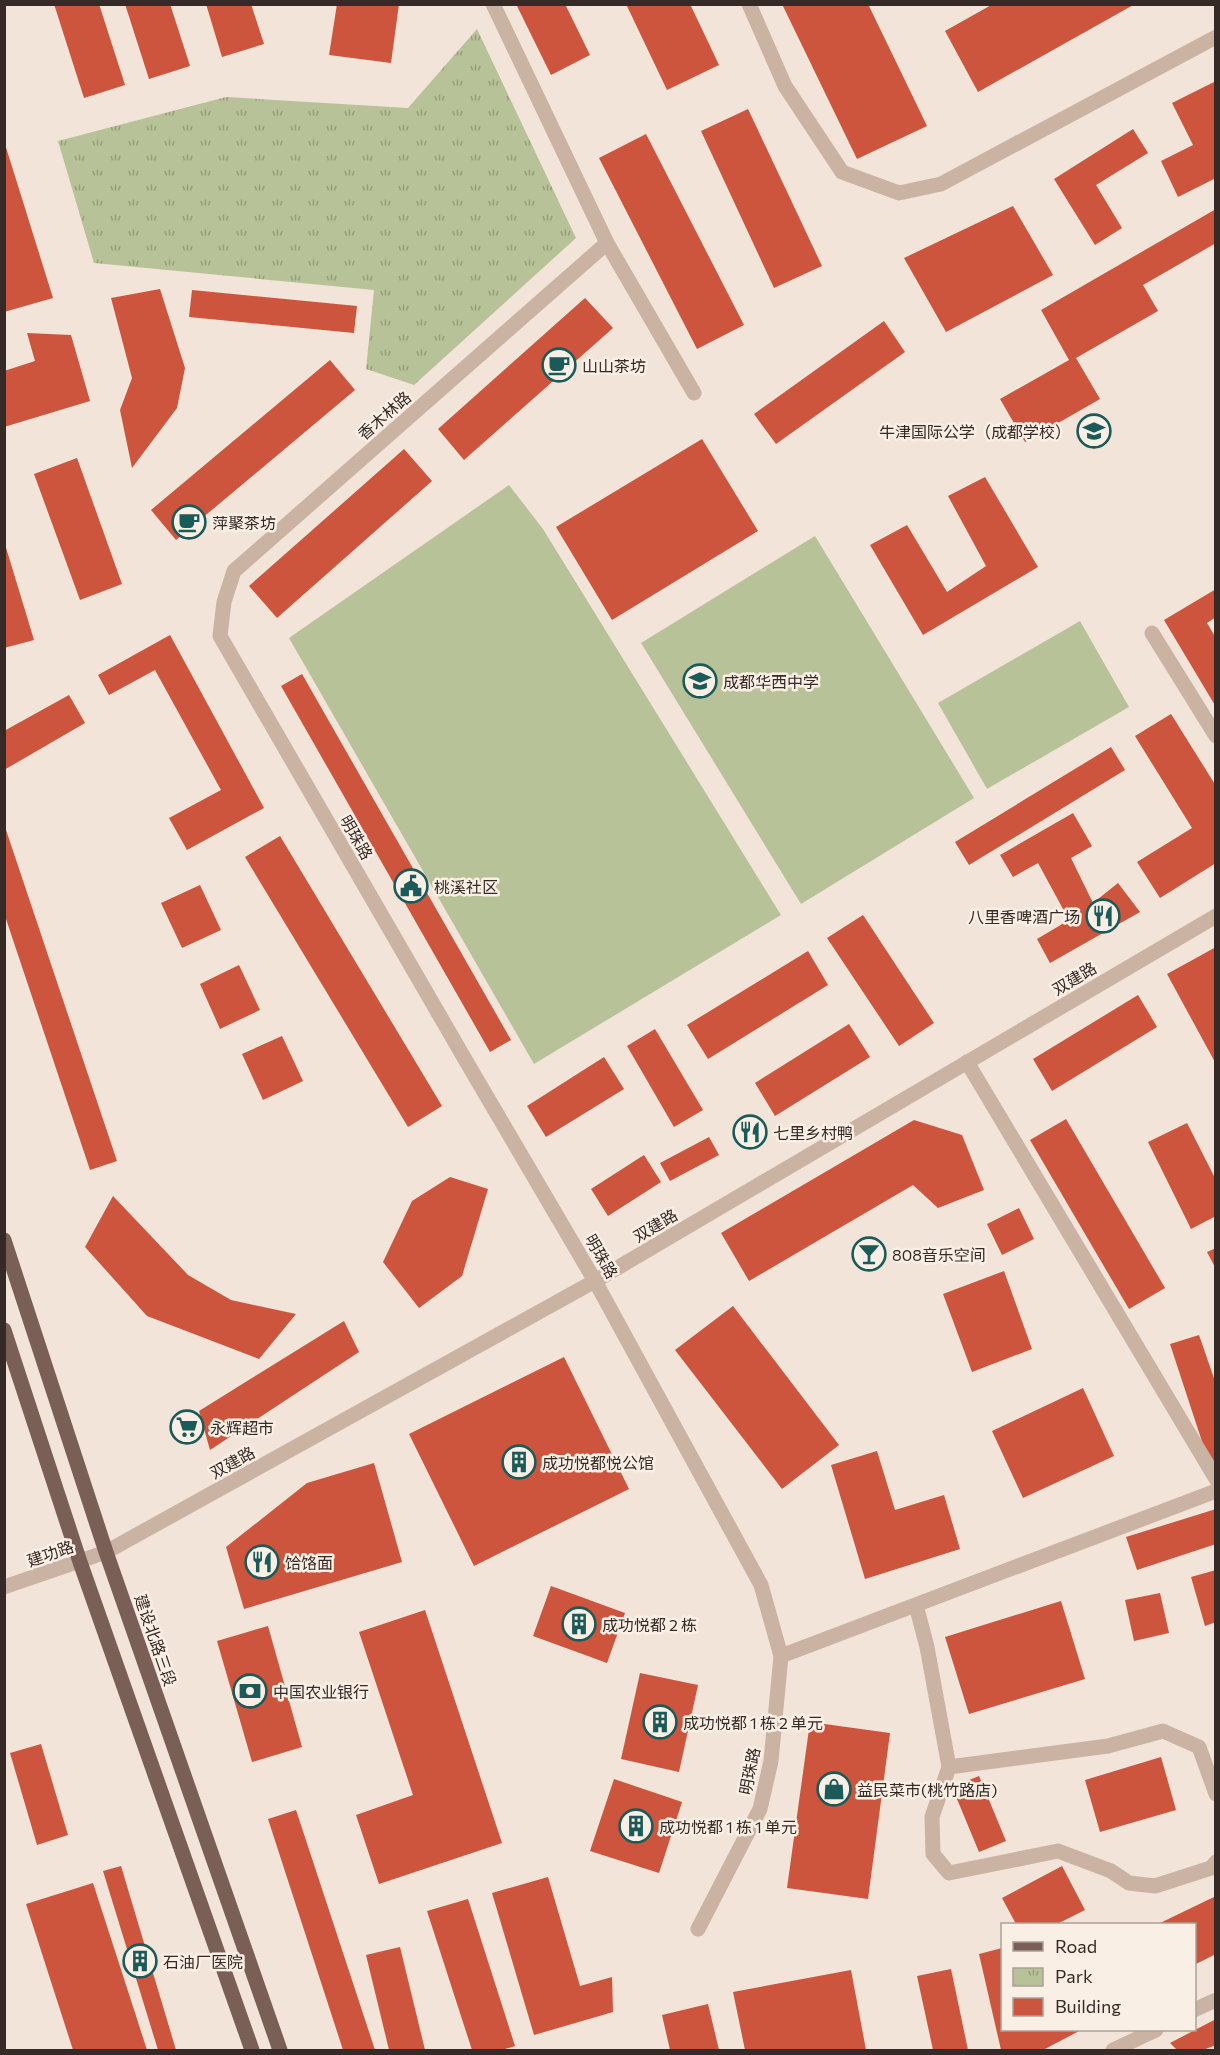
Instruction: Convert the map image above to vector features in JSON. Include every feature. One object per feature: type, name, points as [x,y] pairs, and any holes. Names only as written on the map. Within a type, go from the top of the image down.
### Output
[{"type":"main road","name":"建设北路三段","points":[[4,1240],[106,1552],[280,2050]]},
{"type":"main road","points":[[4,1330],[80,1562],[252,2050]]},
{"type":"street","points":[[493,4],[608,243],[694,393]]},
{"type":"street","points":[[749,4],[786,86],[842,172],[898,193],[941,184],[1215,37]]},
{"type":"street","name":"香木林路","points":[[220,636],[224,602],[234,571],[608,243]]},
{"type":"street","points":[[1152,633],[1215,736]]},
{"type":"street","name":"明珠路","points":[[220,636],[595,1281],[761,1585],[782,1656],[771,1761],[760,1809],[698,1929]]},
{"type":"street","name":"双建路","points":[[106,1552],[595,1281],[1215,915]]},
{"type":"street","points":[[967,1062],[1215,1479]]},
{"type":"street","points":[[782,1656],[1215,1491]]},
{"type":"street","name":"建功路","points":[[4,1587],[106,1552]]},
{"type":"street","points":[[916,1605],[927,1647],[949,1767],[932,1817],[933,1854],[950,1873],[1058,1851],[1111,1871],[1129,1883],[1155,1886],[1211,1868],[1215,1862]]},
{"type":"street","points":[[949,1767],[1108,1746],[1163,1731],[1199,1747],[1215,1794]]},
{"type":"street","points":[[1196,2009],[1215,2000]]},
{"type":"street","points":[[1113,2050],[1154,2031]]},
{"type":"green space","points":[[477,29],[576,238],[414,385],[366,369],[374,290],[94,263],[58,141],[226,97],[408,108]]},
{"type":"green space","points":[[509,485],[543,529],[781,915],[534,1064],[289,638]]},
{"type":"green space","points":[[815,536],[974,798],[801,904],[641,643]]},
{"type":"green space","points":[[1080,621],[1129,707],[987,789],[938,703]]},
{"type":"building","points":[[54,4],[99,4],[125,85],[84,98]]},
{"type":"building","points":[[125,4],[170,4],[190,66],[149,79]]},
{"type":"building","points":[[206,4],[251,4],[264,44],[222,57]]},
{"type":"building","points":[[337,4],[399,4],[391,63],[329,55]]},
{"type":"building","points":[[516,4],[565,4],[590,55],[551,75]]},
{"type":"building","points":[[626,4],[690,4],[719,65],[667,90]]},
{"type":"building","points":[[782,4],[868,4],[927,126],[857,159]]},
{"type":"building","points":[[993,4],[1135,4],[978,92],[945,31]]},
{"type":"building","points":[[1216,81],[1216,178],[1178,197],[1161,161],[1193,145],[1172,103]]},
{"type":"building","points":[[748,109],[822,266],[774,288],[701,131]]},
{"type":"building","points":[[1133,129],[1148,153],[1096,185],[1122,228],[1095,245],[1054,179]]},
{"type":"building","points":[[646,134],[744,325],[697,349],[599,158]]},
{"type":"building","points":[[4,141],[53,298],[4,312]]},
{"type":"building","points":[[1013,206],[1053,275],[946,332],[904,258]]},
{"type":"building","points":[[1216,209],[1216,243],[1143,285],[1158,311],[1076,358],[1100,399],[1025,442],[1000,399],[1069,360],[1041,310]]},
{"type":"building","points":[[160,289],[185,368],[177,408],[132,468],[120,410],[132,378],[111,298]]},
{"type":"building","points":[[192,290],[357,306],[354,333],[189,317]]},
{"type":"building","points":[[585,298],[613,328],[464,460],[438,429]]},
{"type":"building","points":[[884,321],[905,352],[776,444],[754,414]]},
{"type":"building","points":[[27,333],[71,335],[90,401],[4,427],[4,371],[35,361]]},
{"type":"building","points":[[330,360],[355,390],[176,540],[151,510]]},
{"type":"building","points":[[702,439],[758,531],[612,620],[556,527]]},
{"type":"building","points":[[404,449],[432,481],[277,618],[249,586]]},
{"type":"building","points":[[77,458],[122,584],[80,600],[34,474]]},
{"type":"building","points":[[985,477],[1038,567],[923,635],[870,545],[907,525],[947,592],[986,566],[948,496]]},
{"type":"building","points":[[4,541],[34,640],[4,648]]},
{"type":"building","points":[[1216,589],[1216,617],[1207,623],[1216,638],[1216,707],[1164,620]]},
{"type":"building","points":[[170,635],[264,808],[187,850],[169,818],[221,790],[155,670],[109,695],[98,675]]},
{"type":"building","points":[[302,674],[511,1040],[490,1052],[281,686]]},
{"type":"building","points":[[69,695],[85,723],[4,770],[4,731]]},
{"type":"building","points":[[1171,714],[1216,786],[1216,863],[1160,898],[1137,862],[1192,828],[1135,736]]},
{"type":"building","points":[[1111,747],[1125,770],[969,865],[955,842]]},
{"type":"building","points":[[1073,813],[1092,846],[1071,858],[1093,903],[1118,883],[1140,912],[1050,963],[1037,939],[1069,920],[1038,863],[1013,877],[1000,855]]},
{"type":"building","points":[[4,824],[117,1161],[90,1170],[4,913]]},
{"type":"building","points":[[280,836],[442,1106],[408,1127],[245,857]]},
{"type":"building","points":[[200,885],[221,930],[182,948],[161,903]]},
{"type":"building","points":[[863,915],[934,1023],[899,1046],[827,938]]},
{"type":"building","points":[[1216,947],[1216,1064],[1167,974]]},
{"type":"building","points":[[808,951],[828,985],[708,1059],[687,1025]]},
{"type":"building","points":[[239,965],[260,1010],[220,1029],[200,984]]},
{"type":"building","points":[[1138,995],[1157,1027],[1052,1091],[1033,1059]]},
{"type":"building","points":[[849,1024],[870,1057],[775,1116],[755,1083]]},
{"type":"building","points":[[655,1029],[703,1110],[674,1127],[627,1046]]},
{"type":"building","points":[[282,1036],[303,1081],[263,1100],[242,1054]]},
{"type":"building","points":[[604,1057],[624,1089],[546,1137],[527,1106]]},
{"type":"building","points":[[1066,1119],[1165,1288],[1129,1309],[1030,1140]]},
{"type":"building","points":[[914,1120],[962,1135],[984,1190],[938,1208],[913,1185],[749,1281],[721,1233]]},
{"type":"building","points":[[1187,1123],[1216,1180],[1216,1216],[1191,1229],[1148,1142]]},
{"type":"building","points":[[709,1137],[719,1155],[670,1181],[660,1163]]},
{"type":"building","points":[[644,1155],[661,1182],[608,1216],[591,1189]]},
{"type":"building","points":[[450,1177],[488,1189],[462,1276],[419,1308],[383,1262],[412,1201]]},
{"type":"building","points":[[113,1196],[188,1275],[231,1300],[296,1314],[259,1359],[147,1316],[85,1247]]},
{"type":"building","points":[[1019,1208],[1034,1239],[1002,1255],[987,1224]]},
{"type":"building","points":[[1216,1248],[1216,1269],[1207,1252]]},
{"type":"building","points":[[1004,1271],[1032,1349],[972,1372],[943,1294]]},
{"type":"building","points":[[733,1306],[839,1445],[782,1489],[675,1350]]},
{"type":"building","points":[[344,1321],[359,1352],[210,1450],[199,1411]]},
{"type":"building","points":[[1199,1335],[1216,1384],[1216,1468],[1211,1469],[1170,1344]]},
{"type":"building","name":"成功悦都悦公馆","points":[[564,1357],[629,1489],[474,1566],[409,1434]]},
{"type":"building","points":[[1083,1388],[1114,1456],[1023,1498],[992,1431]]},
{"type":"building","points":[[877,1451],[895,1510],[944,1495],[960,1549],[865,1579],[831,1465]]},
{"type":"building","points":[[374,1463],[402,1562],[244,1609],[226,1547],[307,1483]]},
{"type":"building","points":[[1216,1509],[1216,1544],[1137,1570],[1126,1537]]},
{"type":"building","points":[[1216,1570],[1216,1622],[1205,1626],[1191,1577]]},
{"type":"building","name":"成功悦都 2 栋","points":[[551,1586],[625,1613],[607,1663],[533,1636]]},
{"type":"building","points":[[1160,1593],[1169,1633],[1134,1641],[1125,1600]]},
{"type":"building","points":[[1061,1601],[1085,1679],[969,1714],[945,1637]]},
{"type":"building","points":[[425,1610],[502,1843],[379,1884],[356,1815],[413,1795],[359,1632]]},
{"type":"building","points":[[268,1626],[302,1747],[252,1762],[217,1641]]},
{"type":"building","name":"成功悦都 1 栋 2 单元","points":[[640,1673],[698,1685],[679,1772],[621,1759]]},
{"type":"building","points":[[810,1722],[890,1733],[868,1899],[787,1888]]},
{"type":"building","points":[[41,1744],[68,1835],[37,1845],[10,1753]]},
{"type":"building","points":[[1161,1757],[1176,1810],[1100,1832],[1085,1780]]},
{"type":"building","points":[[979,1776],[1006,1841],[979,1852],[952,1787]]},
{"type":"building","name":"成功悦都 1 栋 1 单元","points":[[614,1779],[682,1802],[659,1873],[590,1851]]},
{"type":"building","points":[[296,1810],[375,2050],[343,2050],[268,1819]]},
{"type":"building","name":"石油厂医院","points":[[121,1866],[176,2050],[158,2050],[103,1871]]},
{"type":"building","points":[[1062,1866],[1085,1910],[1059,1923],[1015,1923],[1002,1898]]},
{"type":"building","points":[[548,1877],[580,1986],[612,1977],[613,2012],[534,2035],[492,1893]]},
{"type":"building","points":[[93,1883],[147,2050],[73,2050],[26,1904]]},
{"type":"building","points":[[1216,1896],[1216,1954],[1196,1964],[1196,1923],[1160,1923]]},
{"type":"building","points":[[468,1899],[515,2046],[502,2050],[472,2050],[427,1911]]},
{"type":"building","points":[[400,1947],[425,2050],[389,2050],[366,1955]]},
{"type":"building","points":[[1001,1948],[1001,2031],[1079,2031],[1043,2050],[1001,2050],[979,1954]]},
{"type":"building","points":[[951,1969],[968,2050],[933,2050],[917,1976]]},
{"type":"building","points":[[851,1970],[866,2050],[745,2050],[733,1992]]},
{"type":"building","points":[[708,2004],[719,2050],[670,2050],[662,2015]]},
{"type":"building","points":[[1216,2019],[1216,2045],[1203,2050],[1177,2050],[1170,2043],[1196,2031]]},
{"type":"place","name":"山山茶坊","points":[[559,365]]},
{"type":"place","name":"牛津国际公学（成都学校）","points":[[1094,431]]},
{"type":"place","name":"萍聚茶坊","points":[[189,522]]},
{"type":"place","name":"成都华西中学","points":[[700,681]]},
{"type":"place","name":"桃溪社区","points":[[411,886]]},
{"type":"place","name":"八里香啤酒广场","points":[[1103,916]]},
{"type":"place","name":"七里乡村鸭","points":[[750,1132]]},
{"type":"place","name":"808音乐空间","points":[[869,1254]]},
{"type":"place","name":"永辉超市","points":[[187,1427]]},
{"type":"place","name":"成功悦都悦公馆","points":[[519,1462]]},
{"type":"place","name":"饸饹面","points":[[262,1562]]},
{"type":"place","name":"成功悦都 2 栋","points":[[579,1624]]},
{"type":"place","name":"中国农业银行","points":[[250,1691]]},
{"type":"place","name":"成功悦都 1 栋 2 单元","points":[[660,1722]]},
{"type":"place","name":"益民菜市(桃竹路店)","points":[[834,1789]]},
{"type":"place","name":"成功悦都 1 栋 1 单元","points":[[636,1826]]},
{"type":"place","name":"石油厂医院","points":[[140,1961]]}]
